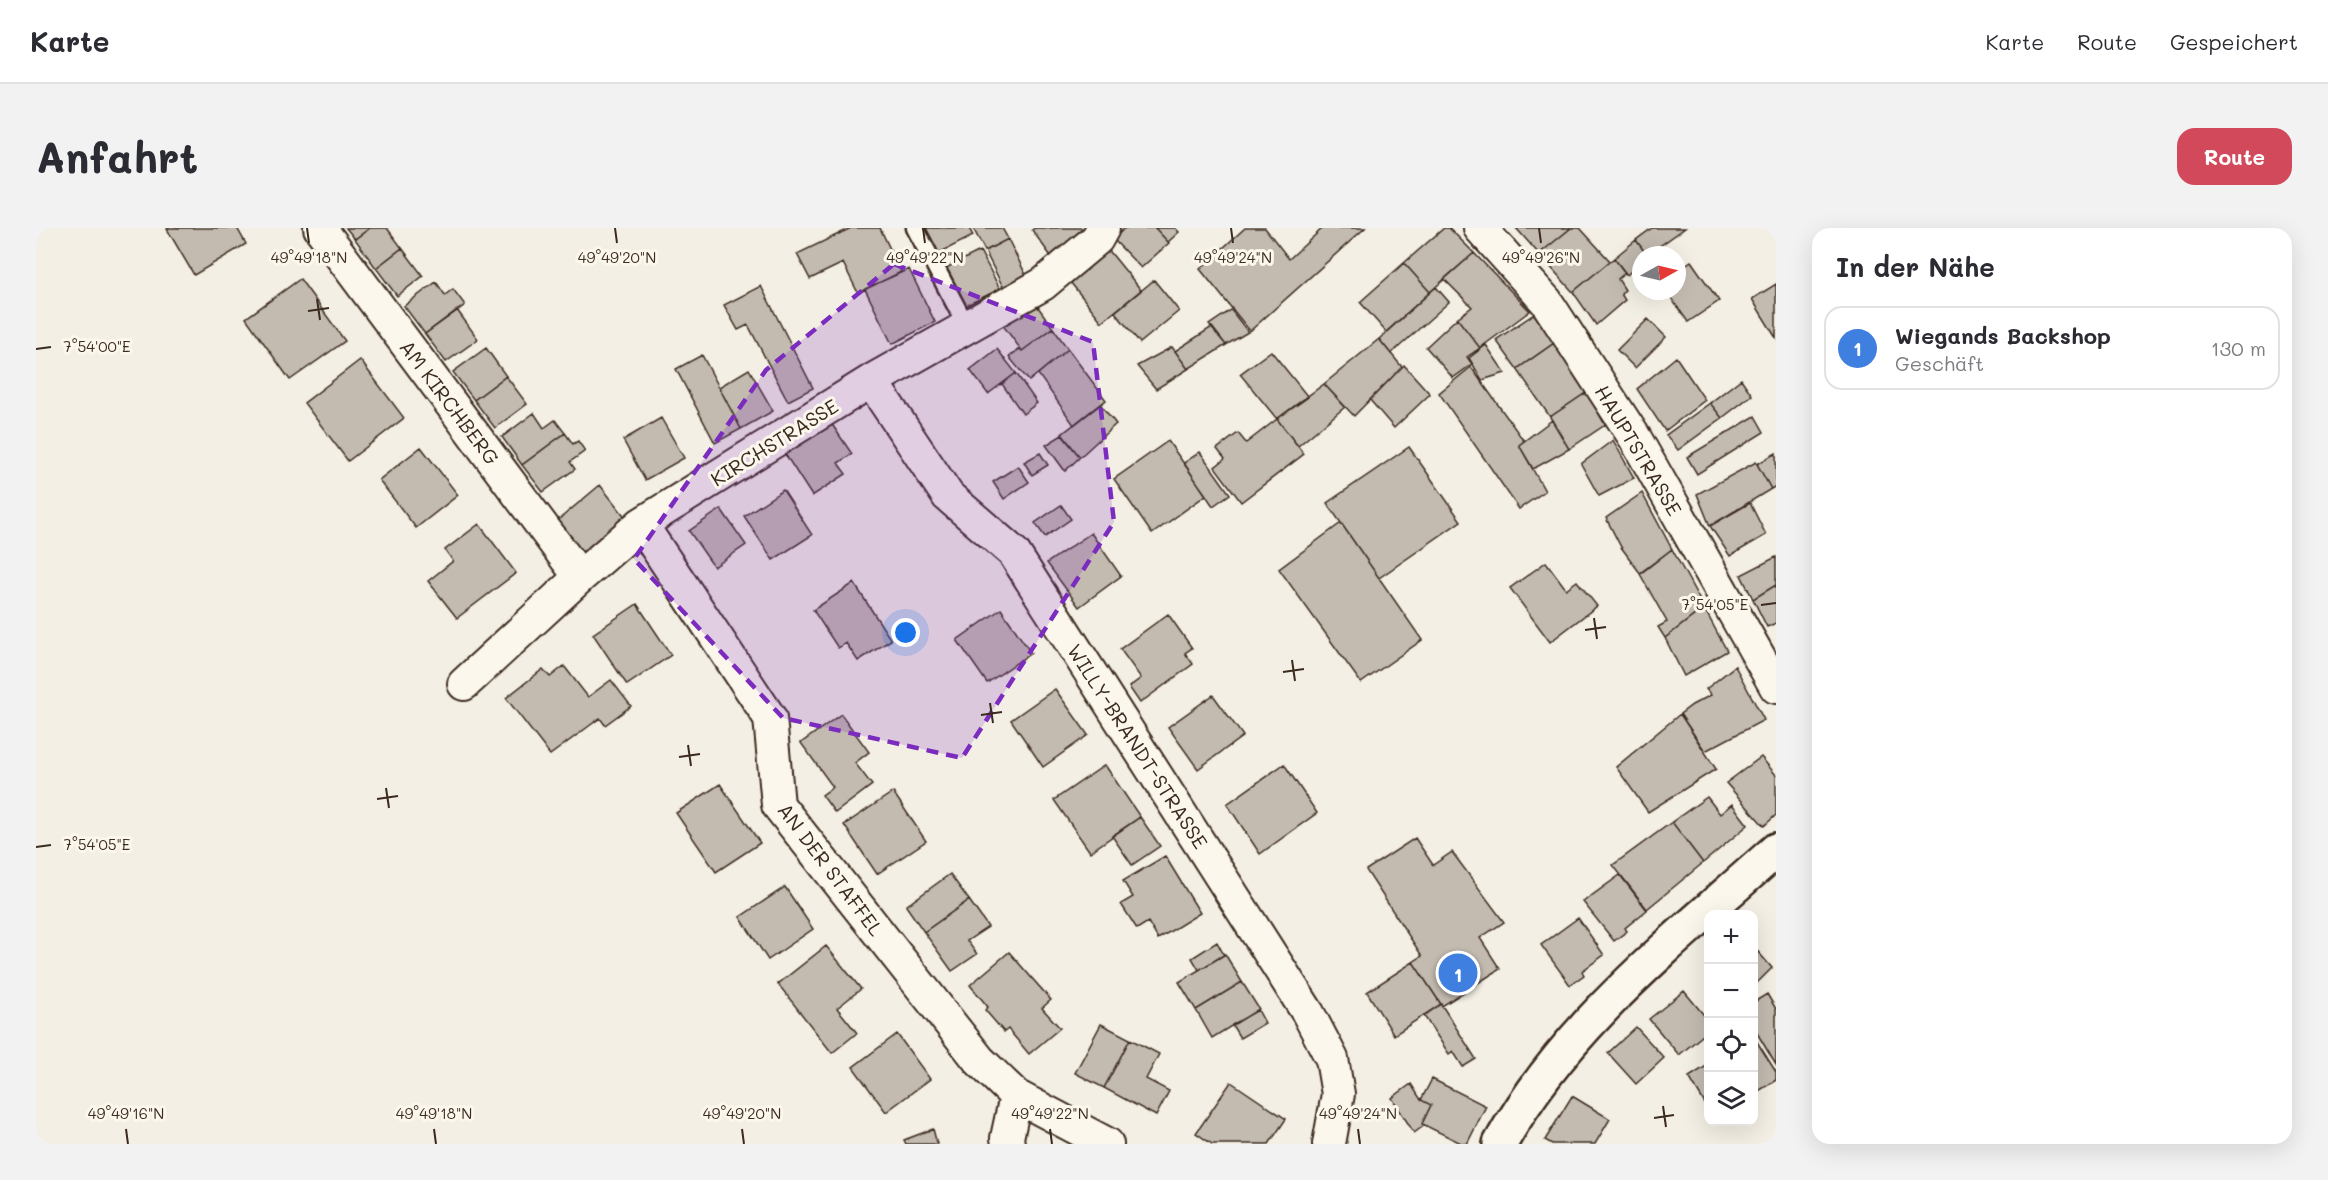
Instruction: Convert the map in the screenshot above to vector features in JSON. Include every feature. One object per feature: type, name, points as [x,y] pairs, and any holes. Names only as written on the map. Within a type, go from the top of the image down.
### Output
[{"type":"main road","points":[[1500,1144],[1533,1090],[1561,1052],[1592,1017],[1776,850]]},
{"type":"street","name":"AM KIRCHBERG","points":[[320,228],[580,576]]},
{"type":"street","name":"KIRCHSTRASSE","points":[[464,684],[580,576],[641,525],[871,381],[1052,278],[1097,239],[1102,228]]},
{"type":"street","name":"HAUPTSTRASSE","points":[[1480,228],[1546,301],[1635,438],[1776,687]]},
{"type":"street","name":"WILLY-BRANDT-STRASSE","points":[[871,381],[948,496],[1014,553],[1308,1012],[1332,1059],[1338,1094],[1329,1144]]},
{"type":"street","name":"AN DER STAFFEL","points":[[641,525],[770,718],[778,805],[979,1060],[1017,1096],[1107,1144]]},
{"type":"street","points":[[1008,1144],[1007,1138],[1017,1096]]},
{"type":"lane","points":[[915,228],[967,327]]},
{"type":"highlighted area","points":[[894,264],[1093,342],[1114,522],[962,758],[783,718],[634,559],[766,370]]},
{"type":"building","points":[[168,228],[237,228],[246,244],[194,275]]},
{"type":"building","points":[[346,228],[370,228],[355,239]]},
{"type":"building","points":[[370,228],[387,228],[402,248],[376,268],[355,239]]},
{"type":"building","points":[[851,228],[880,228],[901,272],[858,293],[843,263],[810,279],[797,254]]},
{"type":"building","points":[[925,228],[969,228],[973,236],[937,254]]},
{"type":"building","points":[[973,228],[1002,228],[1008,239],[985,251]]},
{"type":"building","points":[[1035,228],[1084,228],[1053,259],[1032,230]]},
{"type":"building","points":[[1125,228],[1155,228],[1169,243],[1141,268],[1113,239]]},
{"type":"building","points":[[1155,228],[1175,228],[1179,232],[1168,242]]},
{"type":"building","points":[[1245,228],[1265,228],[1289,259],[1323,228],[1365,228],[1250,331],[1200,269]]},
{"type":"building","points":[[1444,228],[1449,228],[1474,253],[1430,292],[1404,263]]},
{"type":"building","points":[[1516,228],[1571,228],[1539,254]]},
{"type":"building","points":[[1571,228],[1580,228],[1610,261],[1573,292],[1539,254]]},
{"type":"building","points":[[1652,228],[1685,228],[1660,246],[1640,246],[1636,240]]},
{"type":"building","points":[[1008,239],[1026,275],[1003,287],[985,251]]},
{"type":"building","points":[[1636,240],[1640,246],[1632,246],[1632,270],[1627,275],[1614,258]]},
{"type":"building","points":[[1106,247],[1141,290],[1102,322],[1071,283]]},
{"type":"building","points":[[402,248],[423,276],[397,296],[376,268]]},
{"type":"building","points":[[980,251],[1000,289],[965,306],[946,268]]},
{"type":"building","points":[[1474,253],[1530,311],[1480,348],[1457,318],[1472,307],[1444,279]]},
{"type":"building","points":[[1614,258],[1625,273],[1618,279],[1625,290],[1621,294],[1625,300],[1596,325],[1573,292]]},
{"type":"building","points":[[1691,261],[1719,301],[1688,322],[1672,300],[1686,300],[1686,265]]},
{"type":"building","points":[[1404,263],[1430,292],[1386,332],[1360,302]]},
{"type":"building","points":[[909,269],[935,322],[892,344],[865,289]]},
{"type":"building","points":[[300,279],[345,341],[290,380],[246,318]]},
{"type":"building","points":[[1154,280],[1179,311],[1140,343],[1115,312]]},
{"type":"building","points":[[436,282],[445,295],[453,289],[465,305],[425,334],[404,306]]},
{"type":"building","points":[[1776,284],[1776,338],[1752,299]]},
{"type":"building","points":[[761,286],[813,388],[788,401],[748,325],[738,330],[724,305]]},
{"type":"building","points":[[1436,287],[1449,302],[1391,354],[1379,339]]},
{"type":"building","points":[[1031,297],[1053,328],[1022,351],[999,320]]},
{"type":"building","points":[[457,310],[478,339],[446,362],[425,334]]},
{"type":"building","points":[[1231,310],[1248,332],[1226,345],[1209,325]]},
{"type":"building","points":[[1534,314],[1554,343],[1517,369],[1496,340]]},
{"type":"building","points":[[1457,318],[1480,348],[1467,357],[1472,364],[1453,378],[1426,347]]},
{"type":"building","points":[[1648,319],[1666,337],[1635,368],[1617,350]]},
{"type":"building","points":[[1212,327],[1226,345],[1188,369],[1175,351]]},
{"type":"building","points":[[1053,328],[1068,349],[1029,381],[1009,357],[1020,349],[1022,351]]},
{"type":"building","points":[[1379,339],[1402,367],[1354,416],[1324,384]]},
{"type":"building","points":[[1554,343],[1587,392],[1550,417],[1517,369]]},
{"type":"building","points":[[1486,345],[1505,373],[1482,380],[1469,358]]},
{"type":"building","points":[[1172,347],[1188,369],[1156,389],[1137,366]]},
{"type":"building","points":[[486,348],[506,376],[474,400],[453,372]]},
{"type":"building","points":[[997,349],[1016,373],[988,394],[970,370]]},
{"type":"building","points":[[1068,349],[1106,400],[1074,425],[1038,374]]},
{"type":"building","points":[[1271,351],[1308,397],[1277,419],[1240,374]]},
{"type":"building","points":[[702,355],[741,429],[715,443],[676,369]]},
{"type":"building","points":[[1676,357],[1705,400],[1665,431],[1637,389]]},
{"type":"building","points":[[360,360],[404,418],[348,461],[304,403]]},
{"type":"building","points":[[1404,365],[1430,394],[1394,428],[1370,400]]},
{"type":"building","points":[[1471,367],[1524,441],[1519,445],[1545,491],[1519,509],[1439,393]]},
{"type":"building","points":[[749,369],[773,411],[741,429],[719,387]]},
{"type":"building","points":[[1016,373],[1037,403],[1023,414],[1002,384]]},
{"type":"building","points":[[506,376],[527,404],[495,428],[474,400]]},
{"type":"building","points":[[1741,379],[1752,395],[1722,418],[1710,403]]},
{"type":"building","points":[[1324,384],[1345,407],[1298,446],[1277,419]]},
{"type":"building","points":[[1587,392],[1605,425],[1569,449],[1550,417]]},
{"type":"building","points":[[1710,403],[1722,418],[1678,450],[1666,435]]},
{"type":"building","points":[[1100,404],[1116,424],[1080,457],[1062,434]]},
{"type":"building","points":[[534,413],[544,428],[555,420],[565,433],[522,465],[502,437]]},
{"type":"building","points":[[1755,416],[1764,432],[1697,474],[1687,457]]},
{"type":"building","points":[[661,418],[684,458],[645,480],[623,440]]},
{"type":"building","points":[[1277,419],[1304,454],[1241,502],[1215,467],[1225,459],[1217,449],[1238,433],[1246,443]]},
{"type":"building","points":[[829,420],[852,454],[838,463],[846,474],[812,496],[783,451]]},
{"type":"building","points":[[1552,420],[1569,449],[1533,469],[1519,445]]},
{"type":"building","points":[[565,433],[573,444],[578,441],[585,451],[570,462],[575,469],[543,492],[522,465]]},
{"type":"building","points":[[1062,435],[1080,457],[1065,471],[1046,445]]},
{"type":"building","points":[[1613,440],[1634,478],[1599,496],[1581,464]]},
{"type":"building","points":[[1168,441],[1206,495],[1152,534],[1114,479]]},
{"type":"building","points":[[421,447],[458,495],[416,528],[379,480]]},
{"type":"building","points":[[1409,447],[1461,521],[1379,578],[1327,503]]},
{"type":"building","points":[[1200,452],[1230,494],[1213,506],[1184,463]]},
{"type":"building","points":[[1040,453],[1048,465],[1032,475],[1024,462]]},
{"type":"building","points":[[1776,453],[1776,486],[1771,489],[1757,464]]},
{"type":"building","points":[[1756,462],[1771,489],[1710,526],[1697,494]]},
{"type":"building","points":[[1018,466],[1029,482],[1004,499],[993,482]]},
{"type":"building","points":[[600,485],[626,518],[583,553],[557,521]]},
{"type":"building","points":[[783,490],[812,535],[773,560],[744,516]]},
{"type":"building","points":[[1642,493],[1672,549],[1640,573],[1621,547],[1606,518]]},
{"type":"building","points":[[1750,503],[1766,535],[1730,556],[1710,526]]},
{"type":"building","points":[[1061,505],[1071,519],[1045,537],[1035,523]]},
{"type":"building","points":[[721,509],[746,545],[714,567],[689,531]]},
{"type":"building","points":[[1341,523],[1422,640],[1361,683],[1279,569]]},
{"type":"building","points":[[479,524],[516,573],[457,618],[428,581],[453,561],[445,550]]},
{"type":"building","points":[[1091,533],[1121,576],[1079,607],[1047,563]]},
{"type":"building","points":[[1672,549],[1704,608],[1665,638],[1658,627],[1667,622],[1640,574]]},
{"type":"building","points":[[1776,557],[1776,585],[1753,599],[1741,575]]},
{"type":"building","points":[[1546,562],[1566,589],[1577,581],[1597,606],[1550,642],[1510,588]]},
{"type":"building","points":[[854,583],[891,640],[858,661],[846,643],[838,648],[813,610]]},
{"type":"building","points":[[1776,585],[1776,623],[1767,627],[1753,599]]},
{"type":"building","points":[[637,604],[671,655],[627,685],[593,634]]},
{"type":"building","points":[[1704,608],[1727,651],[1684,676],[1665,638]]},
{"type":"building","points":[[1001,609],[1031,653],[987,683],[957,640]]},
{"type":"building","points":[[1168,614],[1192,648],[1185,653],[1193,664],[1140,703],[1129,687],[1141,678],[1120,649]]},
{"type":"building","points":[[564,666],[588,697],[611,680],[631,706],[605,725],[600,718],[550,755],[506,698],[543,669],[550,677]]},
{"type":"building","points":[[1735,666],[1764,720],[1705,751],[1680,714],[1711,695],[1706,689]]},
{"type":"building","points":[[1055,689],[1088,735],[1043,767],[1011,720]]},
{"type":"building","points":[[1213,695],[1243,736],[1198,769],[1168,727]]},
{"type":"building","points":[[841,714],[869,752],[855,763],[872,785],[835,813],[822,795],[833,787],[801,743]]},
{"type":"building","points":[[1680,714],[1716,769],[1648,812],[1616,767]]},
{"type":"building","points":[[1761,757],[1776,775],[1776,815],[1764,826],[1726,783]]},
{"type":"building","points":[[1284,764],[1317,813],[1260,854],[1227,804]]},
{"type":"building","points":[[1105,765],[1140,817],[1090,852],[1054,800]]},
{"type":"building","points":[[720,784],[760,843],[716,872],[676,813]]},
{"type":"building","points":[[893,792],[926,841],[877,874],[844,825]]},
{"type":"building","points":[[1707,797],[1720,814],[1732,804],[1748,825],[1703,863],[1672,822]]},
{"type":"building","points":[[1140,817],[1160,846],[1132,865],[1112,836]]},
{"type":"building","points":[[1672,822],[1703,863],[1647,909],[1613,865]]},
{"type":"building","points":[[1415,838],[1433,865],[1452,852],[1504,922],[1480,938],[1500,969],[1442,1006],[1413,962],[1422,956],[1366,870]]},
{"type":"building","points":[[1165,856],[1200,913],[1158,939],[1148,922],[1137,929],[1121,904],[1133,897],[1123,881]]},
{"type":"building","points":[[950,874],[969,900],[924,932],[906,906]]},
{"type":"building","points":[[1620,875],[1647,910],[1625,928],[1627,931],[1614,941],[1583,902]]},
{"type":"building","points":[[785,887],[813,929],[768,960],[740,917]]},
{"type":"building","points":[[969,900],[988,927],[967,941],[977,954],[952,971],[924,932]]},
{"type":"building","points":[[1578,918],[1604,955],[1582,971],[1584,975],[1570,985],[1541,945]]},
{"type":"building","points":[[1217,942],[1224,955],[1199,970],[1192,958]]},
{"type":"building","points":[[826,946],[861,989],[837,1008],[857,1033],[832,1053],[778,984]]},
{"type":"building","points":[[1009,952],[1051,1000],[1042,1008],[1060,1028],[1029,1054],[1008,1029],[1004,1032],[985,1010],[988,1007],[970,985]]},
{"type":"building","points":[[1758,952],[1772,968],[1758,982]]},
{"type":"building","points":[[1225,954],[1242,982],[1196,1010],[1179,982]]},
{"type":"building","points":[[1413,962],[1441,1004],[1394,1035],[1367,992]]},
{"type":"building","points":[[1242,982],[1259,1009],[1212,1038],[1196,1010]]},
{"type":"building","points":[[1684,991],[1704,1015],[1704,1034],[1679,1055],[1649,1019]]},
{"type":"building","points":[[1767,994],[1776,1009],[1776,1065],[1758,1035],[1758,1000]]},
{"type":"building","points":[[1441,1004],[1476,1059],[1463,1067],[1453,1051],[1449,1054],[1424,1016]]},
{"type":"building","points":[[1258,1010],[1265,1023],[1240,1038],[1232,1025]]},
{"type":"building","points":[[1101,1024],[1130,1039],[1104,1088],[1075,1073]]},
{"type":"building","points":[[1636,1027],[1664,1058],[1636,1084],[1608,1053]]},
{"type":"building","points":[[897,1034],[930,1079],[886,1112],[853,1067]]},
{"type":"building","points":[[1130,1039],[1159,1054],[1146,1079],[1169,1091],[1156,1116],[1104,1088]]},
{"type":"building","points":[[1758,1043],[1776,1072],[1776,1080],[1758,1091]]},
{"type":"building","points":[[1704,1068],[1704,1102],[1689,1077]]},
{"type":"building","points":[[1432,1079],[1486,1106],[1467,1144],[1422,1124],[1431,1105],[1421,1100]]},
{"type":"building","points":[[1231,1082],[1286,1119],[1269,1144],[1212,1144],[1196,1133]]},
{"type":"building","points":[[1411,1084],[1421,1100],[1431,1105],[1422,1124],[1425,1125],[1414,1133],[1392,1098]]},
{"type":"building","points":[[1572,1096],[1610,1119],[1595,1144],[1552,1144],[1545,1140]]},
{"type":"building","points":[[933,1129],[937,1144],[906,1144],[904,1140]]},
{"type":"place","name":"Wiegands Backshop","points":[[1458,973]]}]
